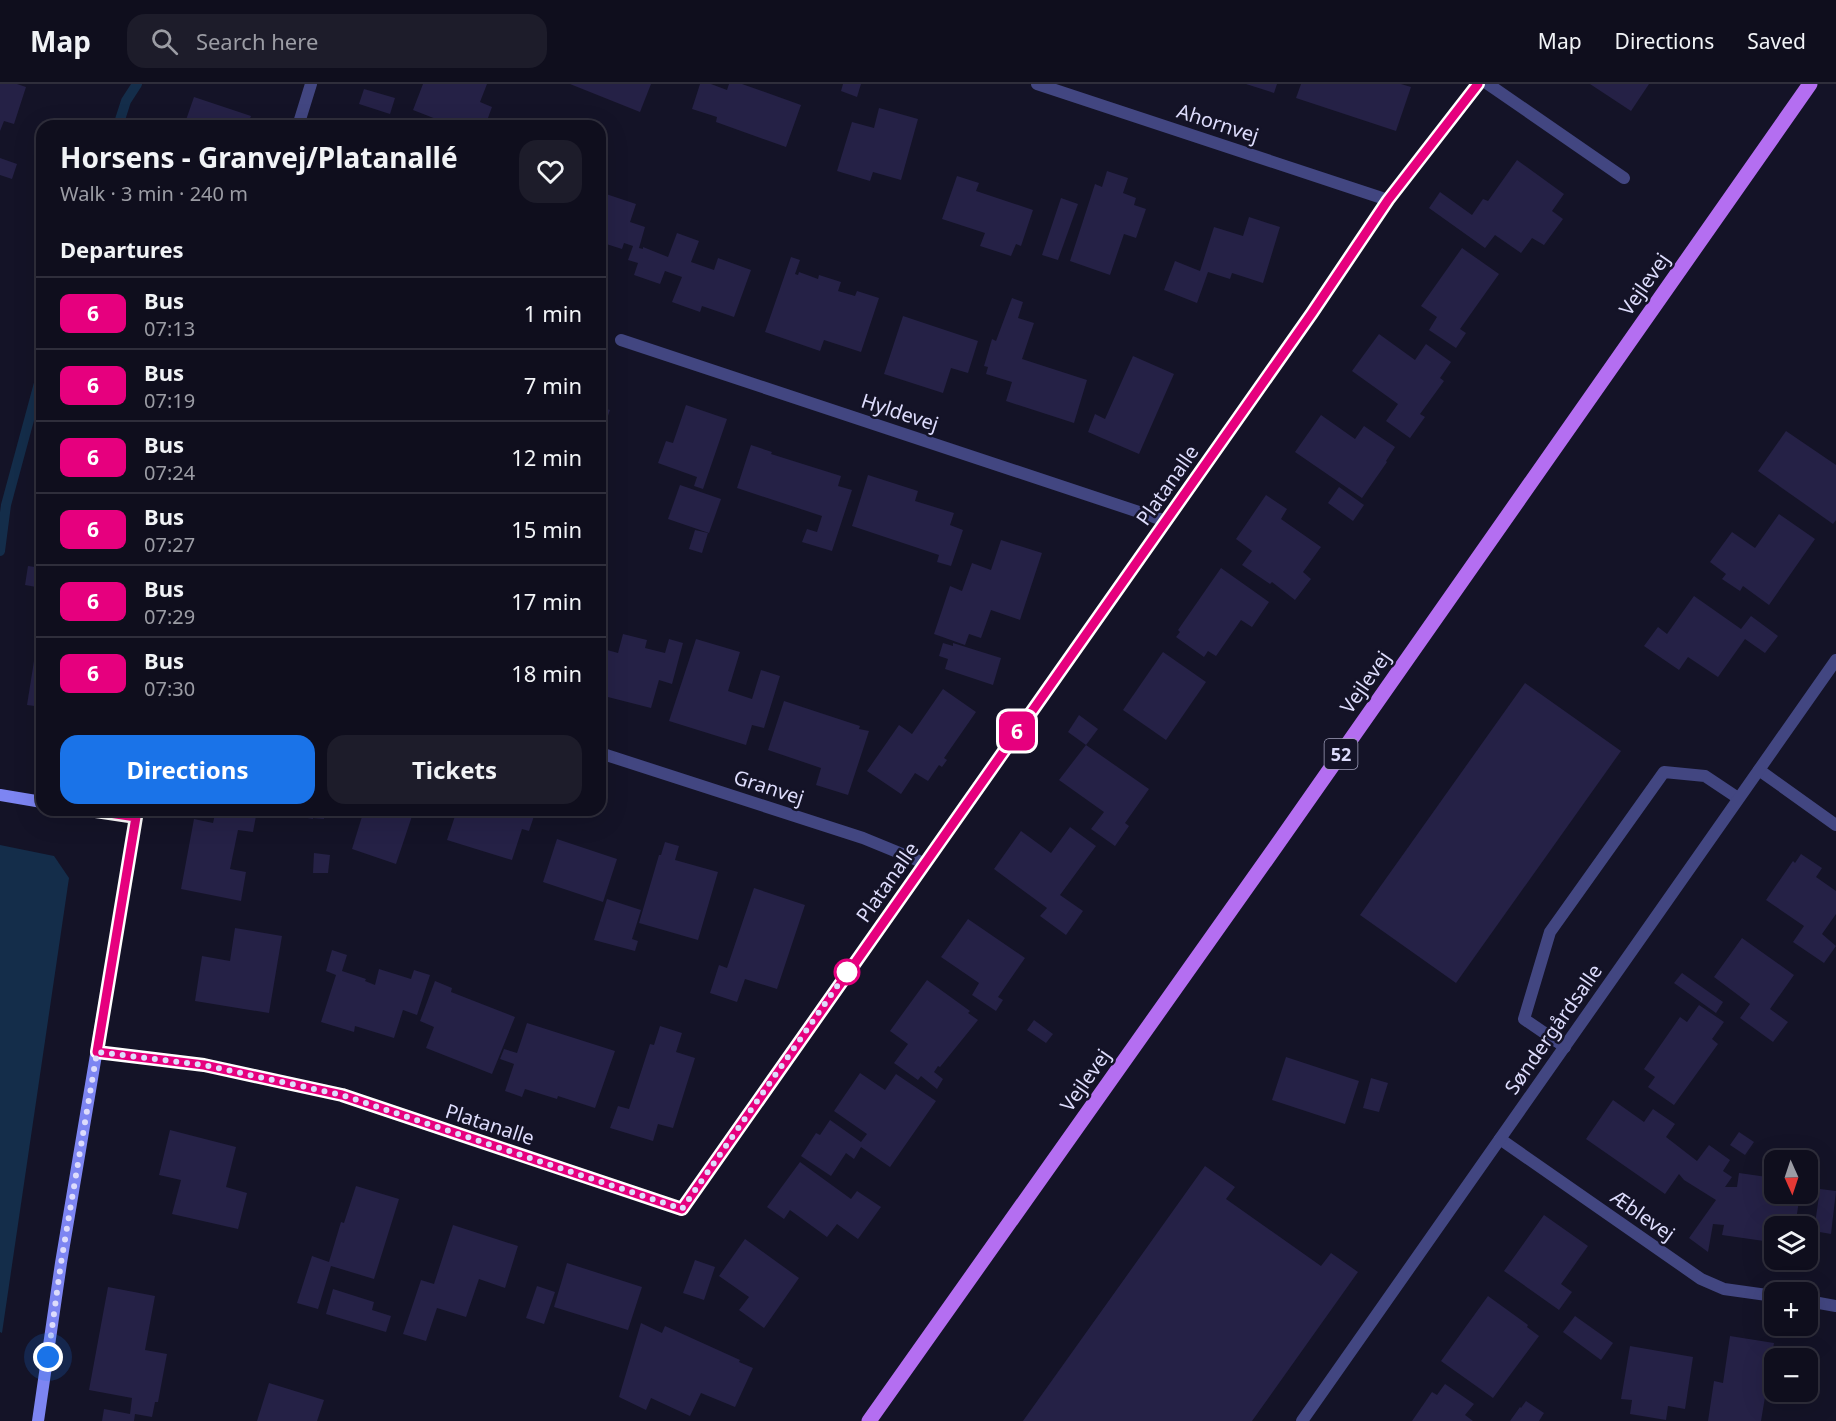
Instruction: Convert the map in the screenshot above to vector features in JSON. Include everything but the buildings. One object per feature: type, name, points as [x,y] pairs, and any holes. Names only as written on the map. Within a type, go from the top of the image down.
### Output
[{"type":"main road","name":"Vejlevej","points":[[869,1421],[1280,842],[1810,84]]},
{"type":"street","points":[[299,120],[311,84]]},
{"type":"street","name":"Ahornvej","points":[[1037,84],[1388,200]]},
{"type":"street","name":"Platanalle","points":[[97,1052],[204,1065],[342,1095],[682,1209],[1312,313],[1388,200],[1479,84]]},
{"type":"street","points":[[1488,84],[1624,178]]},
{"type":"street","name":"Hyldevej","points":[[621,340],[1166,521]]},
{"type":"street","name":"Søndergårdsalle","points":[[1302,1421],[1836,660]]},
{"type":"street","name":"Granvej","points":[[606,755],[862,838],[924,862]]},
{"type":"street","points":[[1759,770],[1836,825]]},
{"type":"street","points":[[1565,1047],[1524,1019],[1550,932],[1664,772],[1705,776],[1738,798]]},
{"type":"street","points":[[0,795],[36,801]]},
{"type":"street","points":[[38,1421],[61,1263],[137,816]]},
{"type":"street","name":"Æblevej","points":[[1500,1139],[1701,1279],[1724,1289],[1764,1295]]},
{"type":"street","points":[[1818,1303],[1836,1306]]},
{"type":"water","points":[[0,845],[54,856],[69,878],[2,1333],[0,1332]]},
{"type":"waterway","points":[[120,120],[126,101],[137,84]]},
{"type":"waterway","points":[[0,551],[6,505],[36,394]]},
{"type":"bus line","name":"6","points":[[129,816],[136,817],[97,1052],[204,1065],[342,1095],[682,1209],[1312,313],[1388,200],[1478,84]]},
{"type":"route","points":[[48,1357],[61,1263],[97,1052],[204,1065],[342,1095],[682,1209],[847,972]]}]
